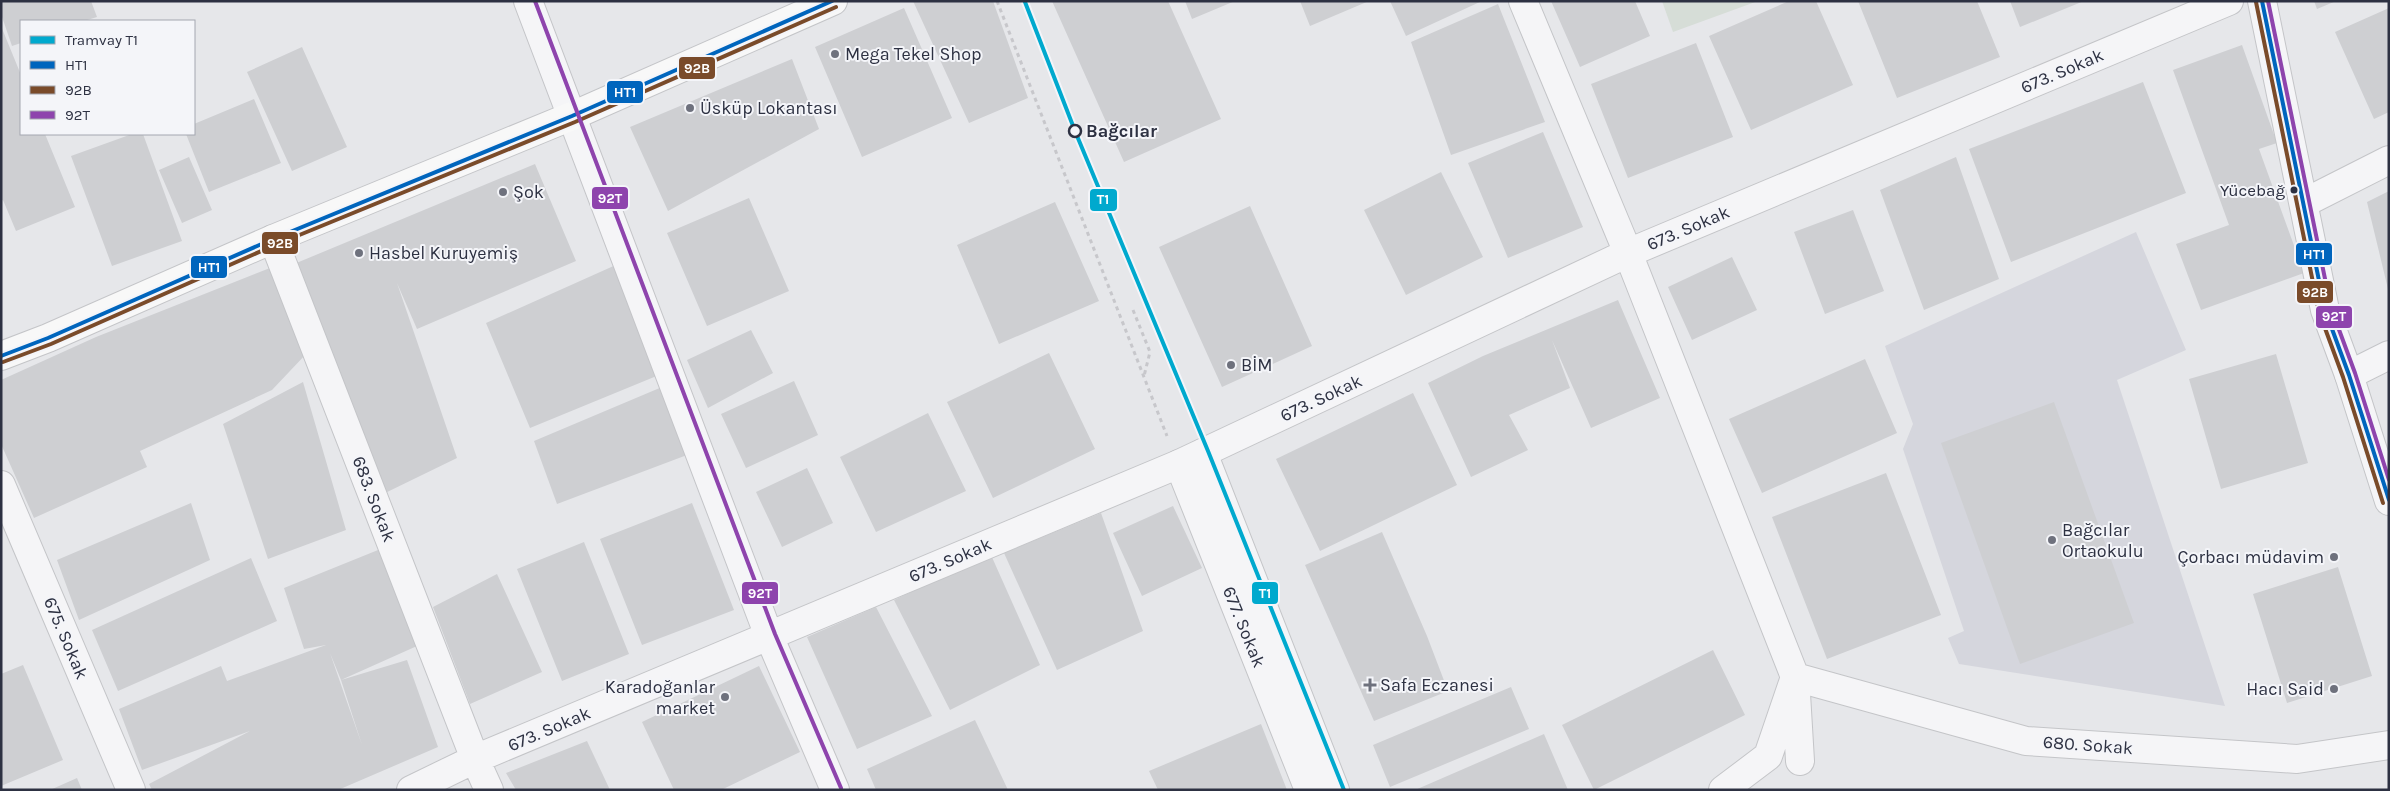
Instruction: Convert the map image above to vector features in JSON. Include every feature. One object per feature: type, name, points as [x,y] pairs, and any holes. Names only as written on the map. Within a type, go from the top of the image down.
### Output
[{"type":"main road","points":[[1,356],[48,338],[273,239],[572,116],[832,1]]},
{"type":"street","points":[[528,1],[769,636],[835,790]]},
{"type":"street","points":[[1523,1],[1628,253],[1795,677],[1800,761]]},
{"type":"street","name":"673. Sokak","points":[[410,790],[475,759],[1191,459],[1628,253],[2228,1]]},
{"type":"street","points":[[2262,1],[2325,310],[2349,375],[2389,501]]},
{"type":"street","points":[[2304,203],[2389,160]]},
{"type":"street","name":"683. Sokak","points":[[273,239],[475,759],[489,790]]},
{"type":"street","points":[[2349,375],[2389,355]]},
{"type":"street","points":[[1191,459],[1335,790]]},
{"type":"street","name":"677. Sokak","points":[[1191,459],[1309,790]]},
{"type":"street","name":"675. Sokak","points":[[1,485],[131,790]]},
{"type":"street","points":[[1723,790],[1768,756],[1795,677]]},
{"type":"street","name":"680. Sokak","points":[[1795,677],[2026,741],[2297,759],[2389,745]]},
{"type":"path","points":[[997,1],[1144,376],[1191,459]]},
{"type":"path","points":[[1133,310],[1150,352],[1144,376]]},
{"type":"shaded area","points":[[1662,1],[1758,1],[1673,32]]},
{"type":"shaded area","name":"Bağcılar Ortaokulu","points":[[2136,232],[2186,350],[2117,380],[2225,706],[1959,664],[1948,638],[1964,631],[1903,449],[1913,424],[1885,346]]},
{"type":"building","points":[[1,1],[91,1],[97,17],[87,20],[20,20],[20,43],[12,46],[1,14]]},
{"type":"building","points":[[913,1],[993,1],[1028,98],[969,123]]},
{"type":"building","points":[[1052,1],[1168,1],[1221,119],[1124,162]]},
{"type":"building","points":[[1185,1],[1235,1],[1192,19]]},
{"type":"building","points":[[1300,1],[1369,1],[1310,26]]},
{"type":"building","points":[[1390,1],[1482,1],[1406,36]]},
{"type":"building","points":[[1551,1],[1635,1],[1650,36],[1580,67]]},
{"type":"building","points":[[1789,1],[1816,1],[1853,85],[1751,130],[1709,36]]},
{"type":"building","points":[[1858,1],[1977,1],[2000,57],[1897,98]]},
{"type":"building","points":[[2010,1],[2084,1],[2020,27]]},
{"type":"building","points":[[2314,1],[2336,1],[2317,9]]},
{"type":"building","points":[[1498,4],[1545,122],[1451,155],[1411,42]]},
{"type":"building","points":[[904,8],[952,118],[862,157],[815,47]]},
{"type":"building","points":[[2389,8],[2389,112],[2374,119],[2335,32]]},
{"type":"building","points":[[1,26],[20,73],[20,135],[45,135],[75,207],[16,231],[3,200],[1,201]]},
{"type":"building","points":[[1696,43],[1733,137],[1628,178],[1591,84]]},
{"type":"building","points":[[2242,45],[2277,143],[2259,149],[2304,273],[2201,310],[2176,244],[2229,225],[2173,70]]},
{"type":"building","points":[[302,47],[347,147],[292,171],[247,72]]},
{"type":"building","points":[[792,59],[819,129],[668,211],[630,127]]},
{"type":"building","points":[[2143,82],[2186,193],[2011,262],[1969,149]]},
{"type":"building","points":[[254,99],[281,163],[209,192],[186,135],[195,135],[195,124]]},
{"type":"building","points":[[1543,132],[1583,227],[1508,258],[1468,163]]},
{"type":"building","points":[[129,135],[143,135],[182,241],[112,266],[71,156]]},
{"type":"building","points":[[189,157],[212,210],[182,223],[159,170]]},
{"type":"building","points":[[1956,157],[1999,279],[1924,310],[1880,190]]},
{"type":"building","points":[[535,164],[576,261],[417,329],[397,283],[457,458],[381,495],[294,264]]},
{"type":"building","points":[[1441,172],[1483,257],[1406,295],[1364,210]]},
{"type":"building","points":[[2389,191],[2389,289],[2388,289],[2367,202]]},
{"type":"building","points":[[749,198],[789,291],[707,326],[667,233]]},
{"type":"building","points":[[1055,202],[1099,301],[999,344],[957,245]]},
{"type":"building","points":[[1250,206],[1312,346],[1222,387],[1159,247]]},
{"type":"building","points":[[1853,210],[1884,291],[1825,314],[1794,232]]},
{"type":"building","points":[[1732,257],[1757,310],[1692,340],[1668,287]]},
{"type":"building","points":[[618,264],[659,375],[530,428],[486,323]]},
{"type":"building","points":[[270,268],[307,353],[272,390],[140,451],[147,467],[34,518],[1,444],[1,380],[96,337]]},
{"type":"building","points":[[1618,300],[1660,398],[1591,428],[1552,340],[1570,388],[1509,415],[1528,450],[1471,477],[1428,383],[1483,356]]},
{"type":"building","points":[[751,330],[773,373],[708,408],[687,360]]},
{"type":"building","points":[[1049,353],[1095,449],[993,498],[947,402]]},
{"type":"building","points":[[2276,354],[2308,463],[2221,489],[2189,379]]},
{"type":"building","points":[[1865,359],[1897,433],[1762,493],[1729,419]]},
{"type":"building","points":[[794,381],[818,435],[746,468],[721,414]]},
{"type":"building","points":[[303,382],[346,530],[268,559],[223,424]]},
{"type":"building","points":[[662,387],[687,455],[557,504],[534,441]]},
{"type":"building","points":[[1413,393],[1457,485],[1320,551],[1276,459]]},
{"type":"building","points":[[2054,402],[2134,623],[2020,664],[1941,443]]},
{"type":"building","points":[[928,413],[966,491],[876,532],[840,457]]},
{"type":"building","points":[[807,468],[833,523],[782,547],[756,492]]},
{"type":"building","points":[[1886,473],[1941,615],[1827,659],[1772,517]]},
{"type":"building","points":[[191,503],[210,560],[79,620],[57,560]]},
{"type":"building","points":[[692,503],[734,610],[642,645],[600,539]]},
{"type":"building","points":[[1173,506],[1202,568],[1142,596],[1113,533]]},
{"type":"building","points":[[1101,513],[1143,631],[1057,670],[1004,553]]},
{"type":"building","points":[[1382,532],[1427,636],[1448,691],[1374,721],[1305,565]]},
{"type":"building","points":[[584,542],[629,654],[562,681],[517,569]]},
{"type":"building","points":[[383,548],[417,646],[341,680],[407,660],[438,747],[338,790],[152,790],[149,784],[250,731],[142,770],[119,709],[221,666],[227,681],[326,645],[304,649],[284,588]],"holes":[[[330,653],[341,680],[362,745]]]},
{"type":"building","points":[[991,555],[1040,665],[950,710],[894,600]]},
{"type":"building","points":[[251,558],[277,621],[118,691],[92,630]]},
{"type":"building","points":[[2338,567],[2372,676],[2287,703],[2253,594]]},
{"type":"building","points":[[497,574],[542,672],[470,704],[433,607]]},
{"type":"building","points":[[876,607],[932,716],[857,749],[807,637]]},
{"type":"building","points":[[1713,650],[1745,715],[1594,790],[1562,725]]},
{"type":"building","points":[[23,665],[63,760],[1,786],[1,674]]},
{"type":"building","points":[[759,666],[800,752],[721,790],[674,790],[642,722]]},
{"type":"building","points":[[1511,687],[1529,729],[1390,787],[1373,745]]},
{"type":"building","points":[[975,720],[1008,790],[876,790],[867,769]]},
{"type":"building","points":[[1261,724],[1287,790],[1158,790],[1149,771]]},
{"type":"building","points":[[1544,734],[1568,790],[1415,790]]},
{"type":"building","points":[[587,741],[610,790],[516,790],[506,773]]},
{"type":"building","points":[[77,778],[82,790],[50,790]]},
{"type":"tram line","name":"T1","points":[[1025,2],[1075,131],[1208,451],[1344,790]]},
{"type":"transit line","name":"92T","points":[[535,1],[775,634],[841,788]]},
{"type":"transit line","name":"HT1","points":[[1,356],[48,338],[273,239],[572,116],[832,1]]},
{"type":"transit line","name":"HT1","points":[[2262,1],[2325,310],[2349,375],[2389,500]]},
{"type":"transit line","name":"92T","points":[[2268,1],[2331,308],[2355,373],[2389,480]]},
{"type":"transit line","name":"92B","points":[[2256,2],[2319,312],[2343,377],[2383,503]]},
{"type":"transit line","name":"92B","points":[[3,362],[51,344],[275,245],[575,122],[836,7]]},
{"type":"place","name":"Mega Tekel Shop","points":[[835,54]]},
{"type":"place","name":"Üsküp Lokantası","points":[[690,108]]},
{"type":"place","name":"Bağcılar","points":[[1075,131]]},
{"type":"place","name":"Yücebağ","points":[[2294,190]]},
{"type":"place","name":"Şok","points":[[503,192]]},
{"type":"place","name":"Hasbel Kuruyemiş","points":[[359,253]]},
{"type":"place","name":"BİM","points":[[1231,365]]},
{"type":"place","name":"Bağcılar Ortaokulu","points":[[2052,540]]},
{"type":"place","name":"Çorbacı müdavim","points":[[2334,557]]},
{"type":"place","name":"Safa Eczanesi","points":[[1370,685]]},
{"type":"place","name":"Hacı Said","points":[[2334,689]]},
{"type":"place","name":"Karadoğanlar market","points":[[725,697]]}]
